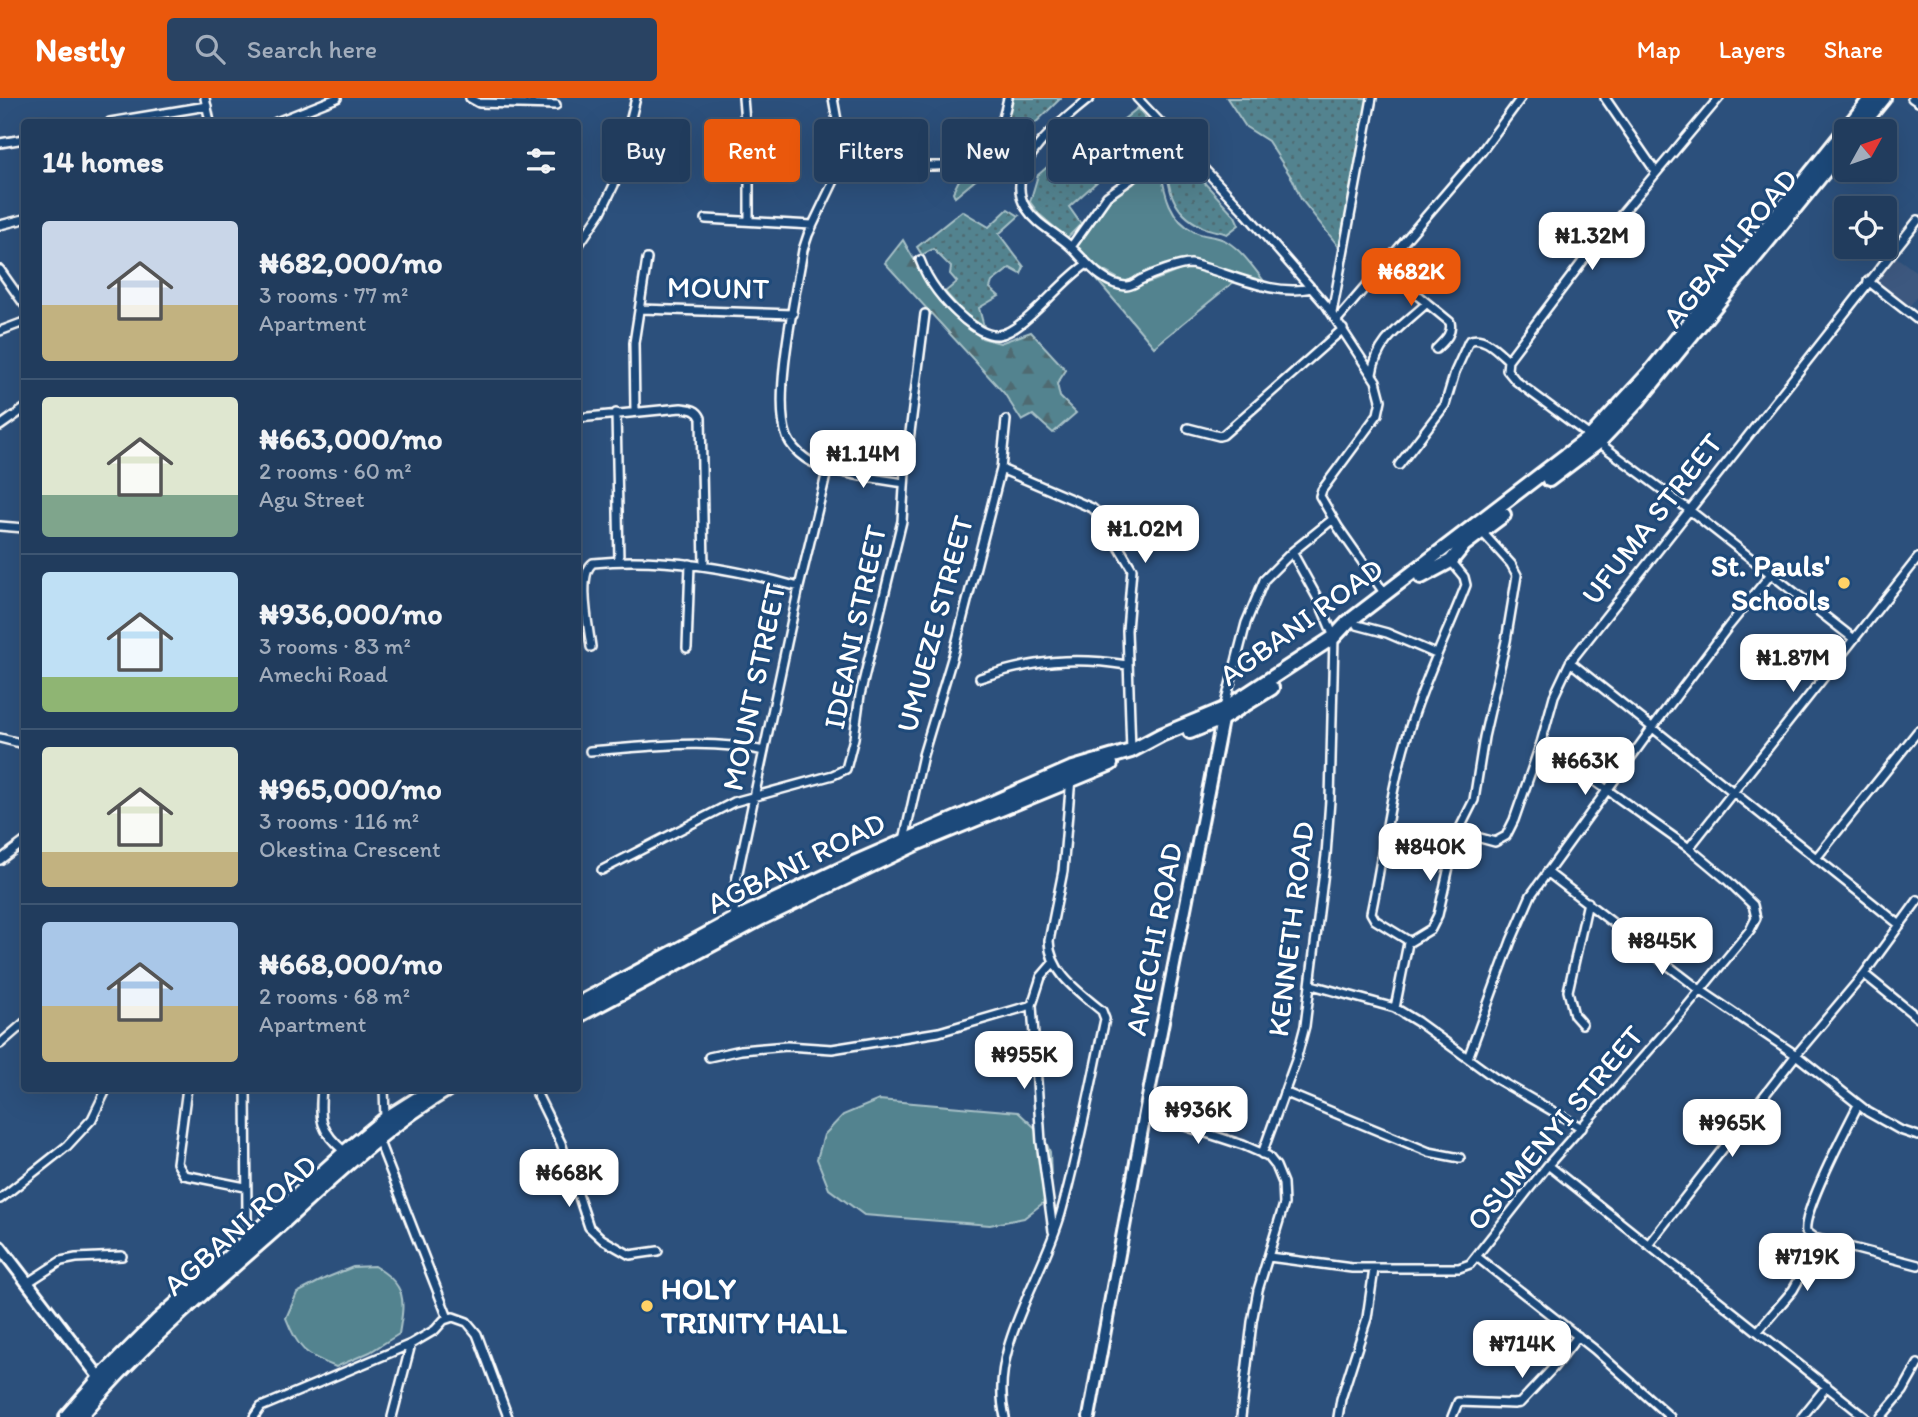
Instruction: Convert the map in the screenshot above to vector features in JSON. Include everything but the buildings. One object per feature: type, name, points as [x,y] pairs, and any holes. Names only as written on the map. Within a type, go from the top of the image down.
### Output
[{"type":"main road","name":"AGBANI ROAD","points":[[1333,640],[1348,622],[1384,594],[1595,439],[1871,98]]},
{"type":"main road","points":[[1867,119],[1884,98]]},
{"type":"main road","name":"AGBANI ROAD","points":[[581,1002],[735,919],[904,840],[1223,714],[1270,689],[1430,570],[1451,561],[1464,545],[1595,439],[1673,360],[1834,160]]},
{"type":"main road","name":"AGBANI ROAD","points":[[581,1014],[734,933],[916,844],[1070,774],[1131,751],[1161,735],[1223,714]]},
{"type":"main road","name":"AMECHI ROAD","points":[[1089,1417],[1223,714]]},
{"type":"main road","name":"AGBANI ROAD","points":[[80,1417],[103,1383],[156,1321],[345,1152],[385,1119],[428,1092]]},
{"type":"main road","name":"AGBANI ROAD","points":[[66,1417],[378,1138],[444,1092]]},
{"type":"main road","points":[[0,1247],[103,1383]]},
{"type":"street","points":[[284,119],[337,98]]},
{"type":"street","points":[[470,98],[479,103],[556,104]]},
{"type":"street","points":[[581,242],[601,212],[614,185],[636,98]]},
{"type":"street","points":[[743,98],[749,168],[749,221]]},
{"type":"street","points":[[834,98],[837,119]]},
{"type":"street","points":[[928,165],[950,166],[975,161],[998,134],[1008,98]]},
{"type":"street","points":[[1090,98],[1043,138],[1023,172],[1020,186],[1021,198],[1037,222],[1072,247],[1086,265],[1116,284],[1128,286],[1191,264],[1275,290],[1312,288]]},
{"type":"street","points":[[1138,98],[1157,119]]},
{"type":"street","points":[[1334,316],[1372,98]]},
{"type":"street","points":[[1334,316],[1384,267],[1482,151],[1521,98]]},
{"type":"street","points":[[1605,98],[1657,172]]},
{"type":"street","points":[[1719,98],[1589,253],[1508,360],[1507,370],[1516,381],[1688,509],[1854,639]]},
{"type":"street","points":[[1912,98],[1918,102]]},
{"type":"street","points":[[124,119],[206,102]]},
{"type":"street","points":[[0,143],[21,140]]},
{"type":"street","points":[[1208,174],[1312,288],[1372,374],[1380,394],[1380,409],[1321,493],[1323,503],[1384,594]]},
{"type":"street","points":[[833,182],[803,250],[784,373],[785,431],[792,445],[811,461],[904,484]]},
{"type":"street","points":[[1072,247],[1100,204],[1127,182]]},
{"type":"street","points":[[706,219],[812,225]]},
{"type":"street","points":[[0,225],[21,220]]},
{"type":"street","name":"UFUMA STREET","points":[[1458,832],[1489,841],[1506,836],[1542,743],[1554,696],[1570,662],[1918,220]]},
{"type":"street","points":[[635,411],[634,343],[647,259]]},
{"type":"street","points":[[920,260],[925,275],[950,308],[974,327],[996,336],[1007,333],[1025,320],[1072,274],[1086,265]]},
{"type":"street","points":[[1384,267],[1451,324],[1449,335],[1436,349]]},
{"type":"street","points":[[0,270],[21,300]]},
{"type":"street","points":[[1868,281],[1918,320]]},
{"type":"street","points":[[1372,374],[1376,356],[1387,339],[1427,303]]},
{"type":"street","name":"MOUNT","points":[[641,309],[793,314]]},
{"type":"street","name":"IDEANI STREET","points":[[753,798],[833,775],[847,767],[860,695],[902,521],[925,314]]},
{"type":"street","points":[[0,331],[21,323]]},
{"type":"street","points":[[1188,428],[1223,435],[1343,329]]},
{"type":"street","points":[[1399,465],[1446,405],[1455,372],[1469,341],[1474,338],[1483,340],[1508,360]]},
{"type":"street","points":[[581,418],[635,411],[691,409],[699,414],[704,566]]},
{"type":"street","points":[[0,426],[21,411]]},
{"type":"street","points":[[617,413],[619,561]]},
{"type":"street","name":"UMUEZE STREET","points":[[904,840],[923,755],[954,652],[1001,469],[1006,420]]},
{"type":"street","name":"MOUNT STREET","points":[[734,933],[735,886],[799,587],[828,467]]},
{"type":"street","points":[[1001,469],[1085,503],[1100,515],[1132,569],[1127,665],[1131,751]]},
{"type":"street","points":[[1223,714],[1246,623],[1264,580],[1292,552],[1333,519]]},
{"type":"street","points":[[0,526],[21,528]]},
{"type":"street","points":[[1395,1008],[1409,941],[1431,929],[1438,915],[1458,832],[1474,800],[1484,737],[1517,578],[1511,564],[1482,532]]},
{"type":"street","points":[[1292,552],[1318,598],[1333,640]]},
{"type":"street","points":[[1689,848],[1918,559]]},
{"type":"street","points":[[591,647],[585,601],[587,568],[593,563],[619,561],[690,564],[799,587]]},
{"type":"street","points":[[1409,941],[1376,920],[1371,913],[1403,753],[1436,654],[1466,585],[1464,577],[1451,561]]},
{"type":"street","points":[[687,648],[690,564]]},
{"type":"street","points":[[1468,1058],[1531,895],[1653,727],[1771,574]]},
{"type":"street","points":[[1357,625],[1436,654]]},
{"type":"street","name":"KENNETH ROAD","points":[[1262,1154],[1302,1037],[1312,985],[1330,800],[1333,640]]},
{"type":"street","points":[[980,678],[1043,661],[1064,659],[1127,665]]},
{"type":"street","points":[[1570,662],[1900,925]]},
{"type":"street","points":[[1817,857],[1918,731]]},
{"type":"street","points":[[0,738],[21,743]]},
{"type":"street","name":"OSUMENYI STREET","points":[[1269,1256],[1333,1267],[1374,1269],[1459,1268],[1467,1265],[1477,1257],[1548,1166],[1750,930],[1756,918],[1755,910],[1747,899],[1689,848],[1542,743]]},
{"type":"street","points":[[590,751],[670,745],[726,746],[764,751]]},
{"type":"street","points":[[1005,1417],[1000,1398],[1006,1353],[1060,1216],[1105,1019],[1102,1011],[1074,987],[1053,963],[1049,952],[1063,871],[1070,774]]},
{"type":"street","points":[[602,870],[734,802],[753,798]]},
{"type":"street","points":[[0,860],[21,844]]},
{"type":"street","points":[[1547,872],[1700,990],[1796,1055],[1858,1105],[1882,1121],[1918,1136]]},
{"type":"street","points":[[1648,1245],[1796,1055],[1864,974],[1918,900]]},
{"type":"street","points":[[1582,1024],[1574,1015],[1568,991],[1588,902]]},
{"type":"street","points":[[1053,963],[1041,977],[1032,1005],[1041,1142],[1053,1234]]},
{"type":"street","points":[[1864,974],[1918,1018]]},
{"type":"street","points":[[1312,985],[1395,1008],[1495,1078],[1582,1128]]},
{"type":"street","points":[[709,1057],[741,1050],[787,1046],[832,1049],[939,1032],[1032,1005]]},
{"type":"street","points":[[0,1044],[21,1026]]},
{"type":"street","points":[[0,1199],[67,1146],[92,1119],[105,1092]]},
{"type":"street","points":[[186,1092],[177,1163],[180,1171],[184,1175],[245,1186]]},
{"type":"street","points":[[246,1092],[247,1223],[254,1235]]},
{"type":"street","points":[[322,1092],[322,1124],[329,1139],[345,1152]]},
{"type":"street","points":[[384,1092],[385,1119]]},
{"type":"street","points":[[536,1092],[561,1143],[589,1227],[602,1239],[631,1255],[658,1251]]},
{"type":"street","points":[[1284,1092],[1429,1152],[1460,1158]]},
{"type":"street","points":[[1758,1331],[1793,1290],[1806,1267],[1809,1235],[1805,1225],[1858,1105]]},
{"type":"street","points":[[1145,1113],[1243,1145],[1268,1156],[1276,1166],[1284,1191],[1284,1205],[1258,1290],[1241,1417]]},
{"type":"street","points":[[378,1138],[448,1318]]},
{"type":"street","points":[[1548,1166],[1865,1417]]},
{"type":"street","points":[[1809,1235],[1918,1265]]},
{"type":"street","points":[[27,1283],[61,1261],[122,1256]]},
{"type":"street","points":[[1477,1257],[1615,1366],[1670,1417]]},
{"type":"street","points":[[1338,1417],[1341,1399],[1367,1318],[1374,1269]]},
{"type":"street","points":[[254,1417],[261,1407],[411,1344],[435,1330],[448,1318],[462,1319],[477,1334],[508,1417]]},
{"type":"street","points":[[1452,1417],[1458,1402],[1520,1403],[1578,1336]]},
{"type":"street","points":[[392,1417],[411,1344]]},
{"type":"street","points":[[1881,1417],[1903,1391],[1918,1364]]},
{"type":"street","points":[[1802,1417],[1826,1386]]},
{"type":"shaded area","points":[[1897,258],[1918,273],[1918,295],[1909,307],[1876,282]]},
{"type":"green space","points":[[1010,98],[1061,98],[1034,124],[1034,119],[1002,119]]},
{"type":"green space","points":[[1227,98],[1370,98],[1339,247],[1301,199],[1293,180],[1268,141],[1246,127]]},
{"type":"green space","points":[[1138,108],[1147,119],[1124,119]]},
{"type":"green space","points":[[1048,166],[1048,182],[1097,182],[1069,207],[1081,224],[1067,238],[1039,214],[1030,202],[1038,175]]},
{"type":"green space","points":[[958,182],[973,182],[955,197],[953,192]]},
{"type":"green space","points":[[1133,182],[1163,182],[1168,202],[1178,219],[1195,232],[1222,239],[1232,245],[1267,285],[1208,264],[1188,260],[1124,282],[1091,264],[1077,246],[1111,199]]},
{"type":"green space","points":[[1169,182],[1204,182],[1235,216],[1239,225],[1227,234],[1201,226],[1183,214]]},
{"type":"green space","points":[[1008,209],[1019,216],[999,234],[1024,267],[1021,274],[1010,268],[992,282],[990,288],[999,296],[979,308],[984,327],[965,314],[945,292],[957,282],[950,274],[951,267],[933,249],[922,255],[917,247],[962,211],[989,227]]},
{"type":"green space","points":[[903,240],[929,286],[950,313],[982,338],[1000,343],[1031,332],[1066,370],[1057,384],[1060,397],[1076,413],[1053,433],[1033,415],[1022,421],[1004,393],[885,263]]},
{"type":"green space","points":[[1183,269],[1198,269],[1235,281],[1154,347],[1092,274],[1125,289]]},
{"type":"green space","points":[[879,1100],[1018,1112],[1043,1135],[1050,1152],[1051,1178],[1043,1203],[1024,1218],[990,1225],[864,1215],[829,1189],[817,1159],[824,1135],[843,1115]]},
{"type":"green space","points":[[374,1266],[393,1280],[401,1294],[399,1334],[370,1352],[336,1367],[304,1350],[286,1318],[297,1293],[353,1267]]},
{"type":"place","name":"St. Pauls' Schools","points":[[1844,583]]},
{"type":"place","name":"HOLY TRINITY HALL","points":[[647,1306]]}]
